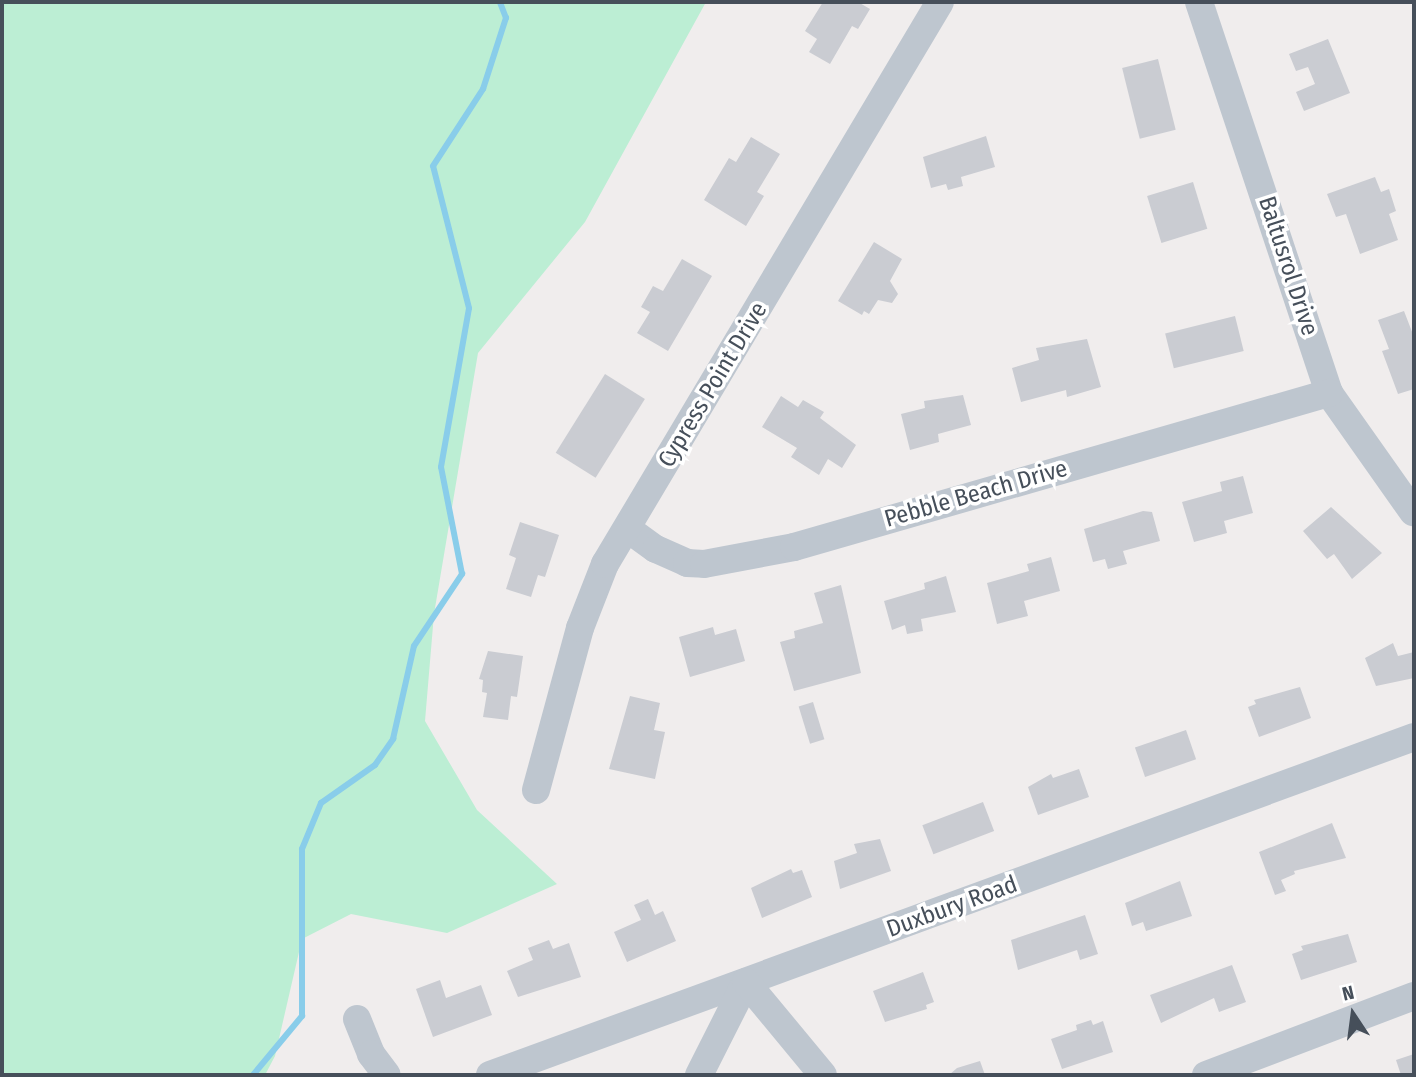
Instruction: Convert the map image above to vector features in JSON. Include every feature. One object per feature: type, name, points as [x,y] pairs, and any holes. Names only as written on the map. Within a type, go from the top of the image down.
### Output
[{"type":"street","name":"Cypress Point Drive","points":[[536,790],[580,628],[605,564],[940,2]]},
{"type":"street","name":"Baltusrol Drive","points":[[1199,2],[1329,393],[1413,512]]},
{"type":"street","name":"Pebble Beach Drive","points":[[628,529],[687,563],[704,564],[794,547],[1329,393]]},
{"type":"street","name":"Duxbury Road","points":[[490,1075],[1414,737]]},
{"type":"street","points":[[699,1075],[746,982],[824,1075]]},
{"type":"street","points":[[1206,1075],[1414,996]]},
{"type":"street","points":[[357,1019],[371,1054],[387,1075]]},
{"type":"green space","points":[[2,2],[706,2],[585,222],[478,353],[434,614],[425,721],[477,810],[557,884],[447,933],[351,914],[302,939],[275,1056],[265,1075],[2,1075]]},
{"type":"building","points":[[823,2],[858,2],[870,9],[858,29],[852,26],[830,64],[809,52],[817,39],[805,31]]},
{"type":"building","points":[[1328,39],[1350,93],[1304,111],[1296,92],[1315,84],[1308,67],[1296,71],[1289,54]]},
{"type":"building","points":[[1158,59],[1176,130],[1140,139],[1122,68]]},
{"type":"building","points":[[986,136],[995,167],[961,177],[963,186],[948,190],[946,184],[931,188],[923,157]]},
{"type":"building","points":[[751,137],[780,154],[757,192],[764,196],[746,226],[704,200],[729,158],[736,162]]},
{"type":"building","points":[[1375,177],[1381,192],[1389,189],[1396,211],[1389,214],[1398,240],[1360,254],[1346,214],[1336,217],[1327,194]]},
{"type":"building","points":[[1193,182],[1207,229],[1161,243],[1147,196]]},
{"type":"building","points":[[874,242],[902,259],[890,281],[898,294],[892,303],[878,300],[869,314],[864,311],[862,315],[838,301]]},
{"type":"building","points":[[682,259],[712,276],[668,351],[637,333],[650,312],[641,307],[653,286],[663,291]]},
{"type":"building","points":[[1404,311],[1414,337],[1414,389],[1398,394],[1382,351],[1389,349],[1378,320]]},
{"type":"building","points":[[1235,316],[1244,351],[1174,368],[1165,333]]},
{"type":"building","points":[[1087,339],[1101,387],[1067,397],[1066,390],[1021,402],[1012,368],[1039,360],[1036,348]]},
{"type":"building","points":[[605,374],[645,399],[596,478],[556,453]]},
{"type":"building","points":[[963,395],[971,425],[938,434],[939,442],[910,450],[901,414],[925,408],[924,401]]},
{"type":"building","points":[[781,396],[798,407],[803,400],[824,412],[820,418],[856,445],[842,468],[828,459],[819,475],[791,457],[797,448],[762,427]]},
{"type":"building","points":[[1243,476],[1253,513],[1224,521],[1227,533],[1194,542],[1182,502],[1222,491],[1220,482]]},
{"type":"building","points":[[1331,507],[1382,553],[1352,579],[1334,554],[1327,559],[1303,531]]},
{"type":"building","points":[[1143,511],[1152,512],[1160,541],[1123,551],[1127,564],[1108,569],[1105,559],[1093,562],[1084,529]]},
{"type":"building","points":[[520,522],[559,535],[545,577],[538,575],[531,597],[506,589],[516,558],[509,555]]},
{"type":"building","points":[[1051,557],[1060,591],[1024,601],[1028,616],[997,624],[987,583],[1029,571],[1027,564]]},
{"type":"building","points":[[946,576],[956,612],[921,619],[923,631],[907,634],[905,625],[892,630],[884,601],[925,589],[924,583]]},
{"type":"building","points":[[841,585],[861,673],[794,691],[780,642],[795,638],[794,631],[823,623],[814,593]]},
{"type":"building","points":[[713,627],[715,635],[736,629],[745,661],[690,677],[679,637]]},
{"type":"building","points":[[1393,643],[1398,656],[1414,652],[1414,678],[1376,686],[1365,658]]},
{"type":"building","points":[[488,651],[523,656],[517,697],[511,696],[508,720],[483,717],[487,693],[482,692],[483,680],[479,679]]},
{"type":"building","points":[[1300,687],[1311,718],[1259,737],[1248,707],[1256,704],[1254,700]]},
{"type":"building","points":[[630,696],[660,703],[654,730],[665,732],[655,779],[609,769]]},
{"type":"building","points":[[813,702],[824,739],[810,744],[799,706]]},
{"type":"building","points":[[1186,730],[1196,759],[1145,777],[1135,748]]},
{"type":"building","points":[[1079,769],[1089,797],[1038,815],[1028,787],[1051,774],[1053,778]]},
{"type":"building","points":[[983,802],[994,831],[933,854],[922,825]]},
{"type":"building","points":[[1332,823],[1346,858],[1294,871],[1295,874],[1281,880],[1286,891],[1275,895],[1259,852]]},
{"type":"building","points":[[880,839],[891,871],[840,889],[834,861],[857,853],[854,844]]},
{"type":"building","points":[[791,869],[793,873],[802,870],[812,897],[762,918],[751,888]]},
{"type":"building","points":[[1180,881],[1192,916],[1146,931],[1143,922],[1132,926],[1125,903]]},
{"type":"building","points":[[648,899],[655,915],[663,911],[676,941],[627,962],[614,932],[641,920],[634,905]]},
{"type":"building","points":[[1085,915],[1098,954],[1080,960],[1077,950],[1018,970],[1011,940]]},
{"type":"building","points":[[1348,934],[1357,962],[1301,980],[1292,954],[1303,950],[1301,946]]},
{"type":"building","points":[[549,940],[553,949],[569,943],[581,977],[518,997],[507,971],[533,960],[528,948]]},
{"type":"building","points":[[1232,965],[1246,1002],[1219,1012],[1214,998],[1161,1023],[1150,995]]},
{"type":"building","points":[[923,972],[934,1002],[926,1005],[927,1009],[885,1022],[873,991]]},
{"type":"building","points":[[440,980],[446,998],[481,985],[492,1015],[433,1037],[416,989]]},
{"type":"building","points":[[1091,1020],[1093,1025],[1103,1021],[1113,1052],[1062,1069],[1051,1039],[1077,1030],[1076,1025]]},
{"type":"building","points":[[1414,1054],[1414,1075],[1401,1075],[1396,1060]]},
{"type":"building","points":[[980,1061],[985,1075],[949,1075],[957,1068]]},
{"type":"waterway","points":[[253,1075],[302,1016],[302,849],[321,803],[375,765],[393,739],[414,646],[462,574],[441,467],[469,308],[433,166],[483,89],[506,18],[500,2]]}]
